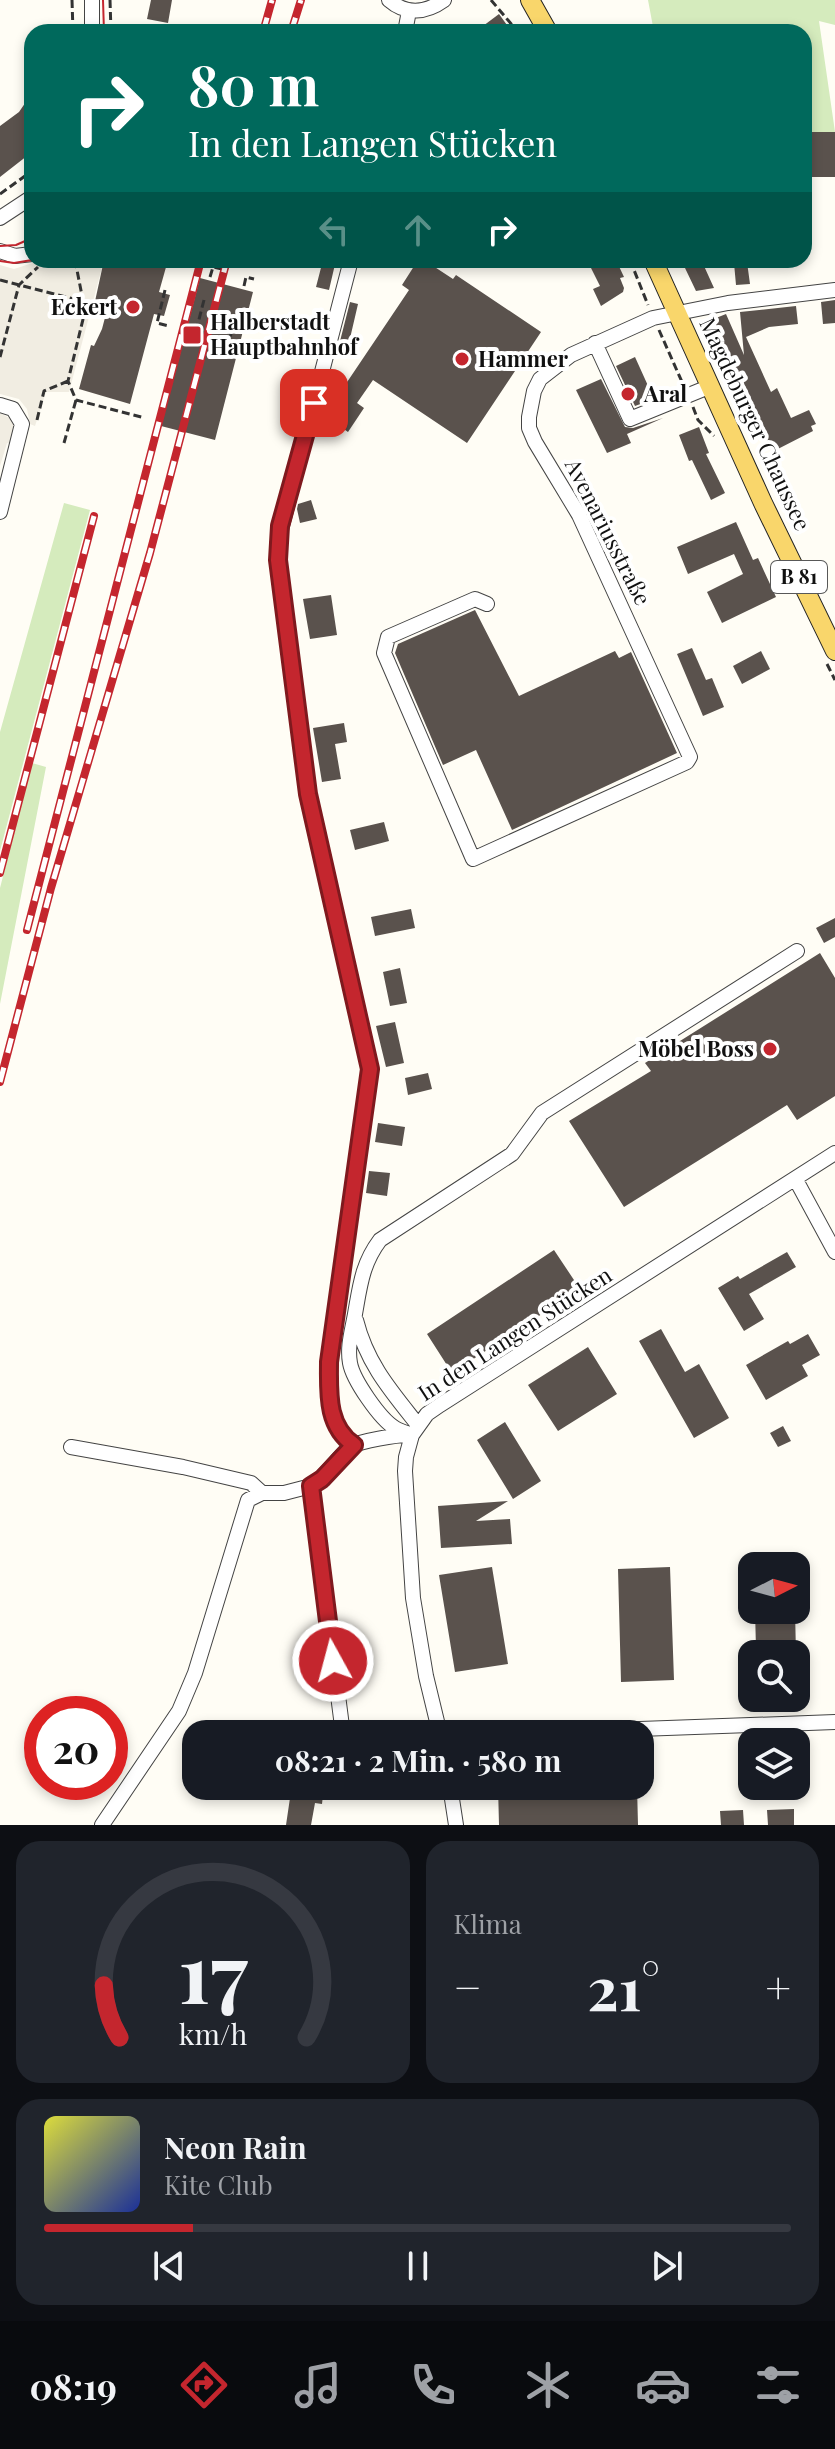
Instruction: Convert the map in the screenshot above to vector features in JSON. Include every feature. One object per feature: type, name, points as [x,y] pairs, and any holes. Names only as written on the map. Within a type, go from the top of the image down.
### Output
[{"type":"main road","points":[[531,1],[544,24]]},
{"type":"main road","name":"Magdeburger Chaussee","points":[[657,268],[763,503],[835,651]]},
{"type":"street","points":[[92,0],[92,24]]},
{"type":"street","points":[[389,0],[409,11],[428,8],[444,0]]},
{"type":"street","points":[[407,24],[409,11]]},
{"type":"street","points":[[0,218],[24,202]]},
{"type":"street","points":[[0,251],[24,257]]},
{"type":"street","points":[[102,1825],[179,1711],[195,1673],[248,1500],[262,1493],[284,1493],[311,1486],[322,1479],[354,1445],[343,1438],[334,1421],[329,1397],[329,1362],[370,1069],[308,794],[277,545],[349,268]]},
{"type":"street","name":"Avenariusstraße","points":[[487,604],[475,599],[388,637],[384,653],[473,859],[687,762],[690,757],[579,515],[529,428],[530,408],[540,379],[553,367],[595,343],[653,318],[728,303],[835,290]]},
{"type":"street","points":[[595,343],[630,419],[711,386]]},
{"type":"street","points":[[0,405],[13,409],[22,424],[0,512]]},
{"type":"street","points":[[415,1430],[395,1428],[386,1421],[358,1383],[350,1365],[349,1339],[359,1282],[367,1257],[380,1240],[512,1154],[542,1113],[797,951]]},
{"type":"street","name":"In den Langen Stücken","points":[[354,1445],[415,1430],[427,1414],[440,1405],[835,1153]]},
{"type":"street","points":[[796,1180],[835,1252]]},
{"type":"street","points":[[355,1316],[363,1348],[415,1430]]},
{"type":"street","points":[[415,1430],[405,1471],[411,1583],[419,1639],[437,1720]]},
{"type":"street","points":[[71,1447],[251,1483],[262,1493]]},
{"type":"street","points":[[311,1486],[341,1720]]},
{"type":"street","points":[[654,1729],[835,1722]]},
{"type":"street","points":[[452,1800],[456,1825]]},
{"type":"path","points":[[72,0],[73,24]]},
{"type":"path","points":[[110,0],[111,24]]},
{"type":"path","points":[[491,0],[511,24]]},
{"type":"path","points":[[0,194],[24,177]]},
{"type":"path","points":[[0,357],[19,285],[30,268]]},
{"type":"path","points":[[64,443],[76,400],[68,381],[85,311],[77,268]]},
{"type":"path","points":[[210,277],[213,268]]},
{"type":"path","points":[[218,268],[222,269]]},
{"type":"path","points":[[239,275],[254,279]]},
{"type":"path","points":[[244,286],[246,277]]},
{"type":"path","points":[[0,280],[83,302]]},
{"type":"path","points":[[165,290],[157,323],[169,326]]},
{"type":"path","points":[[196,331],[204,300]]},
{"type":"path","points":[[229,341],[238,309]]},
{"type":"path","points":[[85,311],[105,317]]},
{"type":"path","points":[[186,329],[205,333]]},
{"type":"path","points":[[222,339],[239,343]]},
{"type":"path","points":[[76,400],[145,418]]},
{"type":"green space","points":[[648,0],[835,0],[835,25],[819,21],[835,132],[812,132],[812,24],[652,24]]},
{"type":"green space","points":[[64,503],[90,510],[0,851],[0,732]]},
{"type":"green space","points":[[32,763],[46,767],[0,1004],[0,888]]},
{"type":"shaded area","points":[[0,265],[14,269],[24,266],[102,268],[69,392],[46,392],[35,426],[30,424],[27,409],[19,399],[0,394]]},
{"type":"shaded area","points":[[0,413],[13,420],[15,431],[11,444],[7,443],[0,466]]},
{"type":"building","points":[[151,0],[172,0],[168,23],[147,19]]},
{"type":"building","points":[[499,14],[506,24],[486,24]]},
{"type":"building","points":[[24,105],[24,158],[0,177],[0,126]]},
{"type":"building","points":[[812,132],[835,132],[835,177],[812,177]]},
{"type":"building","points":[[102,268],[166,268],[159,292],[170,295],[164,316],[154,314],[130,404],[79,389],[91,345],[94,346],[102,329],[107,310],[94,306]]},
{"type":"building","points":[[321,268],[334,268],[329,290],[316,287]]},
{"type":"building","name":"Hammer","points":[[413,268],[436,268],[453,279],[456,275],[541,332],[467,443],[373,380],[357,403],[364,408],[348,432],[321,413],[325,399],[340,378],[335,400],[409,290],[402,285]]},
{"type":"building","points":[[591,268],[620,268],[624,277],[620,278],[623,292],[601,306],[593,289],[600,286]]},
{"type":"building","points":[[685,268],[705,268],[714,288],[696,291]]},
{"type":"building","points":[[734,268],[748,268],[750,284],[736,285]]},
{"type":"building","points":[[200,278],[253,292],[215,440],[161,426]]},
{"type":"building","points":[[835,300],[835,323],[823,324],[821,302]]},
{"type":"building","points":[[350,302],[358,304],[348,347],[339,345]]},
{"type":"building","points":[[796,306],[798,324],[769,327],[746,337],[771,392],[777,388],[791,418],[809,410],[816,424],[811,426],[813,431],[772,452],[711,320],[726,314],[744,355],[740,312]]},
{"type":"building","points":[[635,357],[654,399],[635,406],[616,366]]},
{"type":"building","points":[[601,379],[625,427],[633,428],[663,418],[627,434],[631,443],[607,453],[576,390]]},
{"type":"building","points":[[699,427],[709,453],[706,454],[725,493],[711,500],[692,460],[689,461],[679,435]]},
{"type":"building","points":[[311,500],[317,519],[300,523],[298,504]]},
{"type":"building","points":[[736,522],[753,560],[758,558],[776,597],[722,623],[707,592],[743,574],[734,554],[688,574],[677,547]]},
{"type":"building","points":[[331,595],[337,635],[310,639],[303,599]]},
{"type":"building","points":[[475,610],[519,696],[615,651],[619,658],[631,652],[677,753],[512,830],[476,750],[443,765],[395,653],[398,644]]},
{"type":"building","points":[[692,648],[706,680],[712,678],[724,707],[703,716],[677,654]]},
{"type":"building","points":[[761,651],[770,669],[742,684],[733,666]]},
{"type":"building","points":[[344,723],[347,742],[335,744],[341,779],[322,782],[313,728]]},
{"type":"building","points":[[384,822],[389,841],[355,850],[350,830]]},
{"type":"building","points":[[411,909],[415,928],[375,936],[371,917]]},
{"type":"building","points":[[835,918],[835,937],[824,943],[816,928]]},
{"type":"building","points":[[820,953],[835,978],[835,1096],[797,1120],[787,1105],[624,1207],[569,1121],[651,1071],[645,1063]]},
{"type":"building","points":[[400,968],[407,1003],[390,1006],[383,972]]},
{"type":"building","points":[[395,1022],[404,1063],[386,1067],[376,1026]]},
{"type":"building","points":[[428,1073],[432,1089],[408,1095],[405,1078]]},
{"type":"building","points":[[378,1123],[405,1127],[402,1146],[375,1142]]},
{"type":"building","points":[[369,1171],[390,1173],[387,1196],[366,1193]]},
{"type":"building","points":[[554,1250],[580,1289],[452,1373],[427,1334]]},
{"type":"building","points":[[787,1252],[796,1267],[749,1294],[764,1319],[744,1331],[718,1288]]},
{"type":"building","points":[[661,1329],[685,1372],[699,1364],[729,1418],[694,1438],[639,1341]]},
{"type":"building","points":[[808,1334],[820,1355],[802,1365],[808,1376],[766,1400],[746,1365],[788,1341],[790,1344]]},
{"type":"building","points":[[588,1347],[617,1394],[558,1431],[528,1385]]},
{"type":"building","points":[[505,1422],[541,1481],[513,1499],[477,1440]]},
{"type":"building","points":[[783,1426],[791,1441],[778,1447],[770,1433]]},
{"type":"building","points":[[508,1501],[476,1521],[510,1519],[512,1544],[441,1548],[438,1506]]},
{"type":"building","points":[[492,1567],[508,1664],[455,1672],[439,1575]]},
{"type":"building","points":[[670,1567],[674,1680],[621,1682],[618,1569]]},
{"type":"building","points":[[755,1624],[795,1624],[796,1640],[756,1640]]},
{"type":"building","points":[[290,1800],[322,1800],[322,1804],[315,1803],[311,1825],[286,1825]]},
{"type":"building","points":[[498,1800],[637,1800],[638,1825],[499,1825]]},
{"type":"building","points":[[794,1809],[794,1825],[768,1825],[767,1810]]},
{"type":"building","points":[[743,1810],[744,1825],[721,1825],[720,1811]]},
{"type":"tram line","points":[[103,0],[104,24]]},
{"type":"tram line","points":[[0,246],[24,242]]},
{"type":"tram line","points":[[0,261],[24,261]]},
{"type":"railway","points":[[265,24],[272,0]]},
{"type":"railway","points":[[294,24],[301,0]]},
{"type":"railway","points":[[27,930],[199,268]]},
{"type":"railway","points":[[0,1082],[51,888],[150,553],[225,268]]},
{"type":"railway","points":[[0,873],[94,516]]},
{"type":"place","name":"Eckert","points":[[133,307]]},
{"type":"place","name":"Halberstadt Hauptbahnhof","points":[[192,335]]},
{"type":"place","name":"Hammer","points":[[462,359]]},
{"type":"place","name":"Aral","points":[[628,394]]},
{"type":"place","name":"Möbel Boss","points":[[770,1049]]},
{"type":"route","points":[[314,403],[280,526],[278,560],[308,794],[370,1069],[329,1362],[329,1397],[334,1421],[343,1438],[354,1445],[322,1479],[311,1486],[333,1661]]}]
